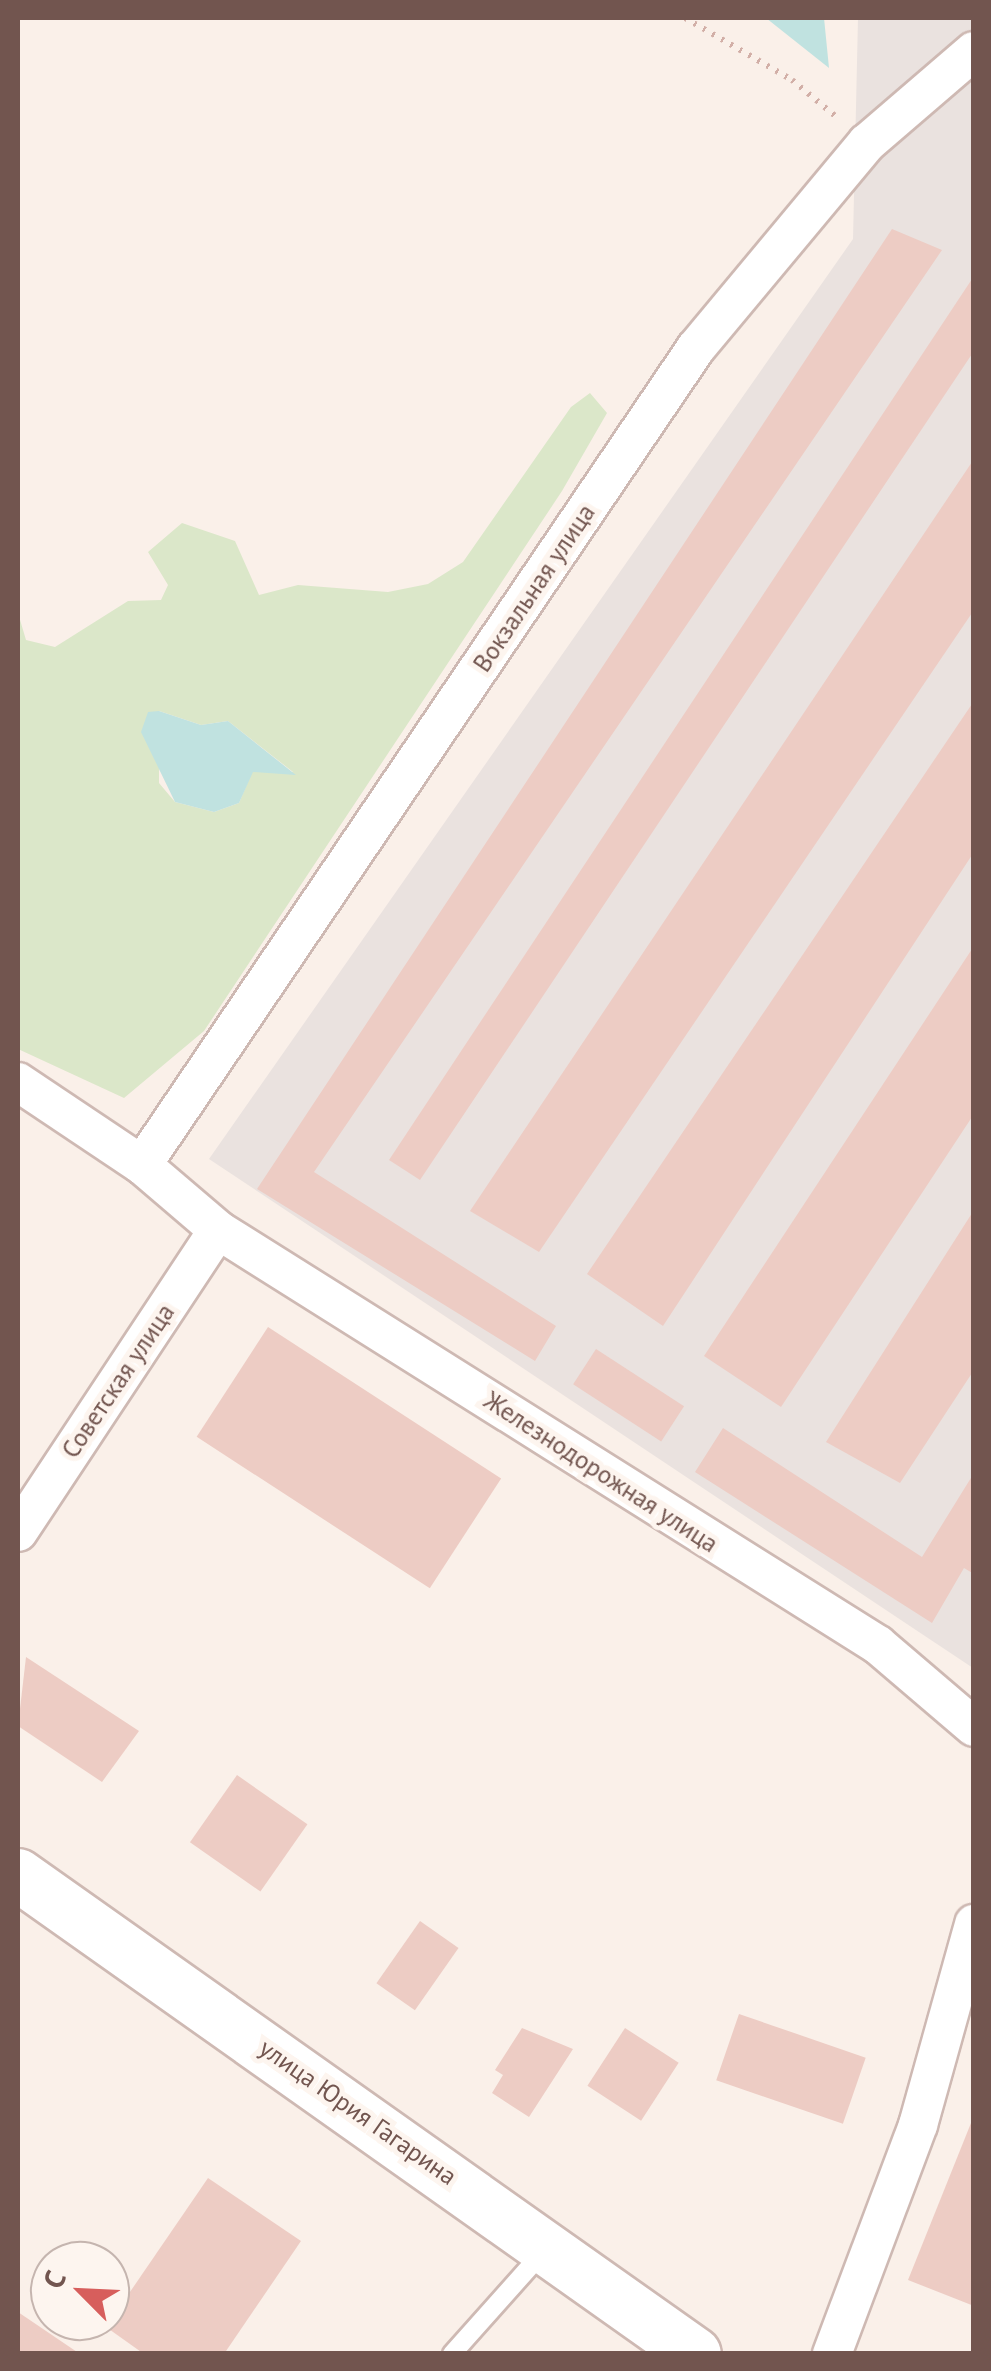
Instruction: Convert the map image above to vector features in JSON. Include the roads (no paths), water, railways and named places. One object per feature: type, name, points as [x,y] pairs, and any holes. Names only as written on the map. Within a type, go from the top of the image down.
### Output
[{"type":"street","name":"Вокзальная улица","points":[[142,1165],[696,348],[867,142],[974,51]]},
{"type":"street","name":"Железнодорожная улица","points":[[18,1082],[142,1165],[218,1230],[878,1644],[974,1727]]},
{"type":"street","name":"Советская улица","points":[[18,1532],[218,1230]]},
{"type":"street","name":"улица Юрия Гагарина","points":[[18,1875],[549,2246],[695,2354]]},
{"type":"street","points":[[832,2354],[918,2125],[974,1924]]},
{"type":"lane","points":[[452,2354],[549,2246]]},
{"type":"water","points":[[766,18],[824,18],[829,68]]},
{"type":"water","points":[[159,711],[201,725],[228,721],[296,775],[253,772],[239,803],[214,812],[175,802],[141,732],[148,712]]}]
